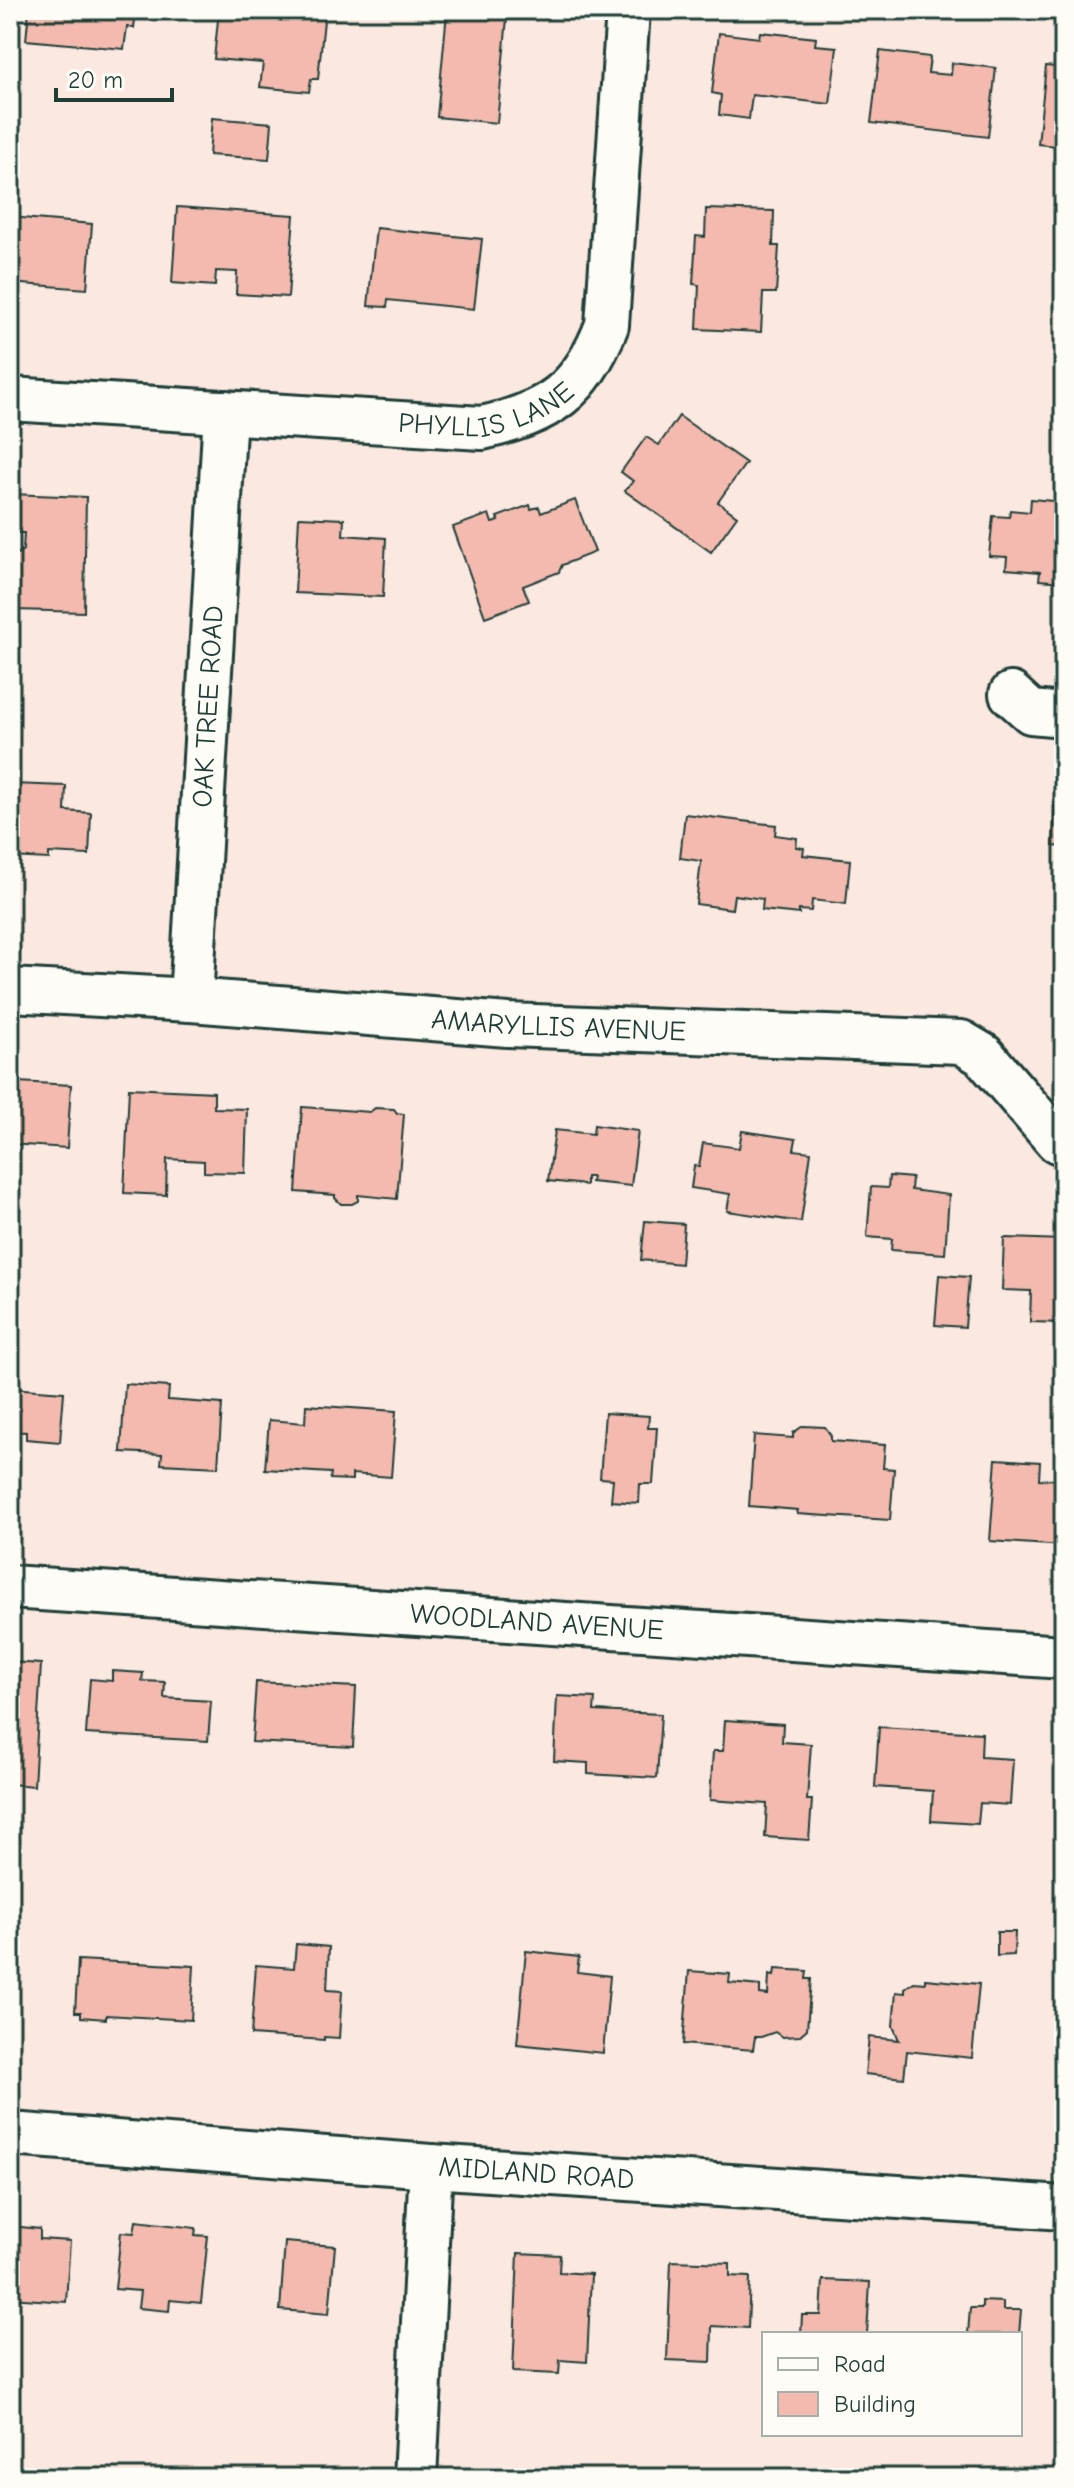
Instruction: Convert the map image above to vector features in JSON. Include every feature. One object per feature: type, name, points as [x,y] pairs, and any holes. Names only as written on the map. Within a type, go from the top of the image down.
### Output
[{"type":"street","name":"PHYLLIS LANE","points":[[10,399],[482,428],[518,420],[548,405],[578,380],[607,325],[628,10]]},
{"type":"street","name":"OAK TREE ROAD","points":[[191,1000],[225,412]]},
{"type":"street","points":[[1011,694],[1031,712],[1064,715]]},
{"type":"street","name":"AMARYLLIS AVENUE","points":[[10,990],[191,1000],[508,1025],[961,1042],[983,1055],[1057,1141],[1064,1144]]},
{"type":"street","name":"WOODLAND AVENUE","points":[[10,1587],[1064,1657]]},
{"type":"street","name":"MIDLAND ROAD","points":[[10,2134],[431,2166],[1064,2208]]},
{"type":"street","points":[[415,2478],[431,2166]]},
{"type":"building","points":[[29,10],[136,10],[134,28],[127,27],[124,49],[26,40]]},
{"type":"building","points":[[219,10],[325,10],[318,79],[311,79],[309,92],[260,87],[263,63],[214,59]]},
{"type":"building","points":[[447,12],[507,18],[497,123],[437,117]]},
{"type":"building","points":[[760,32],[816,38],[815,45],[837,47],[830,104],[752,95],[749,119],[719,115],[721,95],[712,93],[719,33],[759,38]]},
{"type":"building","points":[[880,51],[930,57],[928,73],[951,75],[952,63],[996,68],[988,137],[871,123]]},
{"type":"building","points":[[1046,66],[1064,68],[1064,147],[1038,144]]},
{"type":"building","points":[[212,118],[272,123],[269,159],[209,155]]},
{"type":"building","points":[[177,207],[294,215],[288,297],[236,294],[237,272],[216,271],[215,286],[172,283]]},
{"type":"building","points":[[706,209],[774,211],[773,246],[779,246],[776,293],[763,293],[761,332],[697,329],[699,285],[693,284],[696,236],[705,237]]},
{"type":"building","points":[[10,217],[92,224],[87,289],[10,283]]},
{"type":"building","points":[[376,228],[482,239],[474,309],[388,300],[387,307],[368,306]]},
{"type":"building","points":[[679,416],[746,463],[718,502],[737,516],[711,552],[625,491],[633,481],[621,472],[646,437],[659,445]]},
{"type":"building","points":[[10,494],[86,497],[84,612],[16,610],[17,597],[10,585],[10,559],[23,550],[24,533],[10,533]]},
{"type":"building","points":[[1031,499],[1064,502],[1064,582],[1039,580],[1040,572],[1006,569],[1007,557],[989,556],[993,516],[1009,517],[1010,510],[1030,512]]},
{"type":"building","points":[[575,500],[595,552],[562,565],[559,572],[523,586],[529,601],[485,617],[453,527],[489,514],[492,523],[499,521],[497,517],[530,505],[531,509],[539,507],[541,513]]},
{"type":"building","points":[[299,517],[344,519],[343,535],[386,538],[383,597],[295,593]]},
{"type":"building","points":[[1056,783],[1064,784],[1064,847],[1053,846]]},
{"type":"building","points":[[12,784],[66,786],[65,811],[91,813],[89,855],[49,853],[49,859],[10,857]]},
{"type":"building","points":[[685,814],[776,825],[775,835],[797,838],[796,847],[804,848],[803,855],[850,860],[846,904],[812,900],[811,911],[799,910],[799,914],[762,910],[763,899],[734,895],[732,909],[696,904],[701,861],[680,858]]},
{"type":"building","points":[[18,1082],[71,1085],[67,1148],[10,1144],[10,1087],[18,1087]]},
{"type":"building","points":[[129,1088],[214,1092],[214,1108],[247,1109],[245,1173],[204,1172],[204,1161],[167,1159],[166,1195],[124,1193]]},
{"type":"building","points":[[302,1107],[370,1112],[375,1108],[394,1109],[404,1114],[397,1199],[358,1195],[358,1201],[341,1204],[335,1195],[296,1192]]},
{"type":"building","points":[[594,1125],[638,1131],[631,1186],[591,1182],[592,1177],[586,1177],[586,1185],[548,1181],[555,1130],[593,1134]]},
{"type":"building","points":[[742,1131],[796,1139],[794,1150],[811,1152],[801,1222],[727,1211],[730,1194],[691,1188],[694,1166],[699,1167],[703,1143],[739,1148]]},
{"type":"building","points":[[889,1176],[912,1178],[911,1190],[949,1195],[945,1254],[891,1250],[892,1239],[867,1237],[871,1187],[888,1188]]},
{"type":"building","points":[[645,1221],[684,1224],[681,1264],[641,1260]]},
{"type":"building","points":[[1004,1238],[1064,1240],[1064,1323],[1030,1322],[1031,1291],[1002,1290]]},
{"type":"building","points":[[939,1275],[969,1277],[965,1327],[935,1325]]},
{"type":"building","points":[[125,1384],[169,1387],[168,1400],[222,1404],[218,1467],[161,1464],[162,1454],[121,1452]]},
{"type":"building","points":[[10,1388],[64,1392],[60,1442],[26,1439],[26,1432],[11,1431],[10,1448]]},
{"type":"building","points":[[306,1405],[396,1411],[391,1477],[352,1474],[352,1480],[330,1479],[331,1473],[265,1469],[269,1420],[305,1423]]},
{"type":"building","points":[[605,1413],[649,1416],[648,1428],[657,1428],[653,1484],[640,1484],[639,1503],[611,1501],[613,1479],[600,1478]]},
{"type":"building","points":[[803,1426],[825,1427],[831,1441],[885,1445],[883,1468],[894,1469],[890,1520],[797,1514],[798,1510],[749,1506],[754,1435],[793,1438],[793,1433]]},
{"type":"building","points":[[996,1459],[1040,1462],[1039,1479],[1064,1480],[1064,1546],[990,1541]]},
{"type":"building","points":[[10,1662],[41,1664],[34,1786],[10,1784]]},
{"type":"building","points":[[112,1671],[143,1673],[142,1681],[165,1682],[164,1698],[211,1701],[208,1741],[86,1734],[90,1679],[112,1681]]},
{"type":"building","points":[[256,1682],[356,1687],[353,1747],[252,1742]]},
{"type":"building","points":[[557,1696],[595,1698],[594,1711],[661,1714],[657,1778],[588,1774],[588,1763],[554,1761]]},
{"type":"building","points":[[725,1720],[783,1724],[782,1742],[811,1744],[807,1800],[812,1800],[809,1840],[765,1837],[767,1804],[710,1800],[713,1751],[723,1751]]},
{"type":"building","points":[[879,1727],[982,1733],[981,1757],[1013,1759],[1010,1805],[980,1803],[978,1824],[931,1821],[933,1791],[875,1787]]},
{"type":"building","points":[[1064,1745],[1064,1807],[1058,1807]]},
{"type":"building","points":[[10,1925],[14,1925],[12,1960],[10,1960]]},
{"type":"building","points":[[997,1932],[1015,1932],[1014,1955],[997,1956]]},
{"type":"building","points":[[296,1944],[329,1947],[327,1990],[342,1991],[339,2038],[324,2037],[324,2040],[251,2035],[256,1965],[294,1968]]},
{"type":"building","points":[[526,1951],[579,1957],[577,1972],[610,1976],[603,2053],[517,2044]]},
{"type":"building","points":[[78,1960],[194,1966],[191,2020],[106,2015],[106,2019],[81,2017],[81,2012],[75,2012]]},
{"type":"building","points":[[775,1969],[807,1971],[806,1979],[811,1979],[807,2029],[799,2036],[782,2037],[775,2032],[755,2037],[753,2050],[683,2044],[689,1971],[730,1974],[729,1983],[760,1986],[760,1994],[768,1995],[769,1975],[774,1976]]},
{"type":"building","points":[[925,1979],[979,1984],[972,2058],[907,2051],[904,2078],[865,2074],[869,2037],[899,2040],[893,2026],[896,1992],[905,1993],[905,1988],[914,1982],[925,1983]]},
{"type":"building","points":[[1059,2031],[1064,2032],[1064,2071],[1055,2071]]},
{"type":"building","points":[[136,2221],[196,2228],[195,2235],[208,2236],[201,2303],[170,2300],[169,2311],[138,2308],[140,2291],[115,2289],[121,2232],[134,2233]]},
{"type":"building","points":[[10,2226],[40,2229],[40,2239],[70,2241],[66,2302],[10,2298]]},
{"type":"building","points":[[285,2242],[335,2246],[329,2314],[280,2310]]},
{"type":"building","points":[[518,2253],[560,2255],[559,2272],[591,2274],[587,2362],[560,2360],[559,2374],[513,2372]]},
{"type":"building","points":[[671,2261],[730,2263],[730,2276],[750,2277],[748,2328],[712,2326],[711,2362],[667,2360]]},
{"type":"building","points":[[823,2280],[870,2282],[867,2332],[801,2332],[802,2315],[821,2315]]},
{"type":"building","points":[[982,2301],[1003,2302],[1003,2310],[1021,2310],[1019,2332],[968,2332],[970,2308],[982,2308]]},
{"type":"building","points":[[184,2472],[223,2475],[223,2478],[183,2478]]},
{"type":"building","points":[[239,2472],[289,2474],[289,2478],[239,2478]]}]
